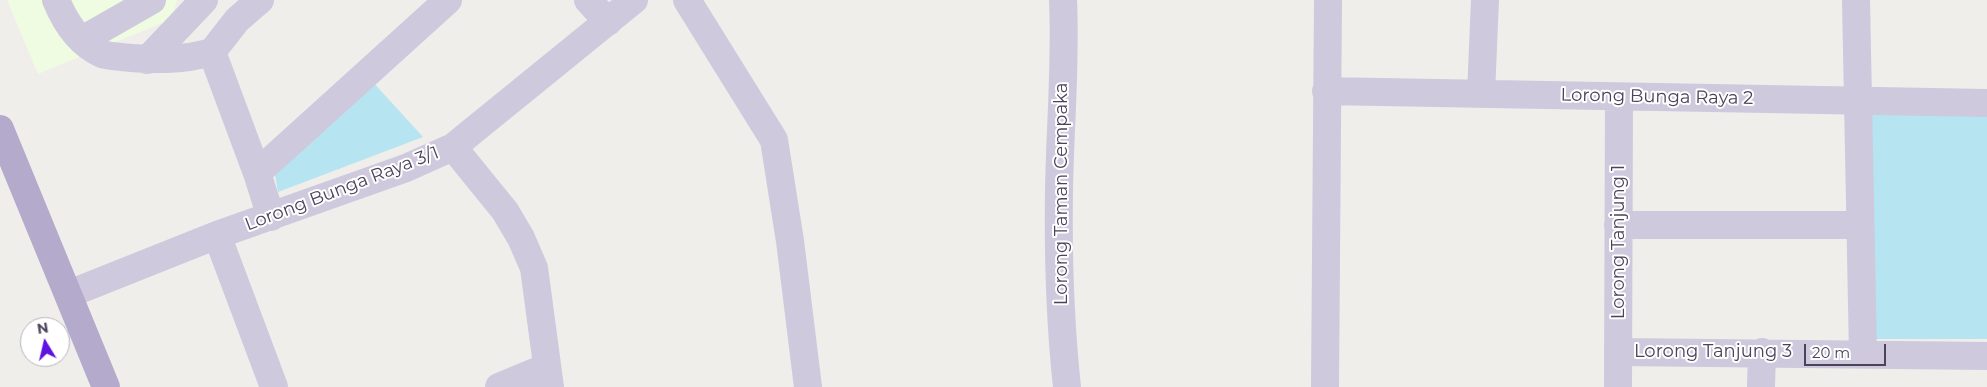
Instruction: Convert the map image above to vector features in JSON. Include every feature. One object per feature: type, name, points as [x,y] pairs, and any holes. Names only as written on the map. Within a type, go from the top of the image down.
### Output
[{"type":"main road","points":[[0,129],[6,159],[69,294],[106,387]]},
{"type":"street","points":[[56,0],[65,22],[82,40],[102,55],[147,60],[174,60],[212,52],[237,20],[260,0]]},
{"type":"street","points":[[82,40],[152,0]]},
{"type":"street","points":[[147,60],[204,0]]},
{"type":"street","points":[[257,173],[448,0]]},
{"type":"street","points":[[588,0],[608,22]]},
{"type":"street","name":"Lorong Bunga Raya 3/1","points":[[69,294],[217,235],[406,168],[453,147],[634,0]]},
{"type":"street","points":[[687,0],[774,140],[790,241],[808,387]]},
{"type":"street","name":"Lorong Taman Cempaka","points":[[1063,0],[1059,264],[1062,343],[1067,387]]},
{"type":"street","points":[[1325,387],[1328,0]]},
{"type":"street","points":[[1481,94],[1486,0]]},
{"type":"street","points":[[1856,0],[1863,354]]},
{"type":"street","points":[[212,52],[257,173],[271,217]]},
{"type":"street","name":"Lorong Bunga Raya 2","points":[[1326,91],[1987,103]]},
{"type":"street","name":"Lorong Tanjung 1","points":[[1618,387],[1619,97]]},
{"type":"street","points":[[453,147],[505,212],[521,238],[534,268],[549,377],[500,387]]},
{"type":"street","points":[[1618,225],[1860,225]]},
{"type":"street","points":[[217,235],[274,387]]},
{"type":"street","name":"Lorong Tanjung 3","points":[[1618,352],[1762,352],[1987,356]]},
{"type":"street","points":[[1761,387],[1762,352]]},
{"type":"shaded area","points":[[7,0],[177,0],[172,19],[38,74]]},
{"type":"shaded area","points":[[371,80],[423,137],[278,192],[274,168]]},
{"type":"shaded area","points":[[1872,114],[1987,116],[1987,339],[1872,339]]}]
